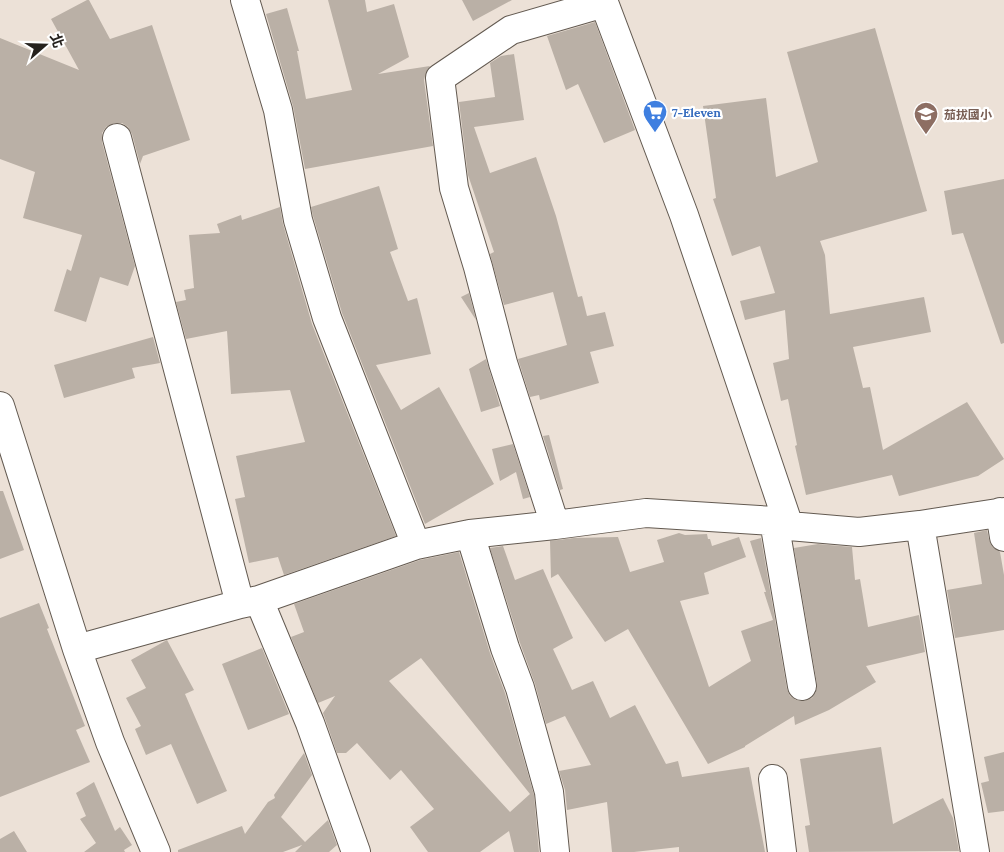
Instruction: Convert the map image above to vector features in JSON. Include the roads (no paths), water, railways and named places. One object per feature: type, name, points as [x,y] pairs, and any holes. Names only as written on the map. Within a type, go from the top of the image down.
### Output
[{"type":"street","points":[[245,0],[278,110],[298,220],[327,318],[416,546]]},
{"type":"street","points":[[555,525],[503,362],[478,267],[454,188],[440,78],[511,30],[603,1],[684,215],[782,524],[802,686]]},
{"type":"street","points":[[117,138],[249,602],[310,723],[356,852]]},
{"type":"street","points":[[0,406],[76,649],[110,742],[156,852]]},
{"type":"street","points":[[76,649],[249,602],[416,546],[470,534],[646,513],[859,532],[1002,520]]},
{"type":"street","points":[[920,526],[975,852]]},
{"type":"street","points":[[470,534],[505,648],[520,688],[549,792],[555,852]]},
{"type":"street","points":[[773,779],[782,852]]},
{"type":"place","name":"7-Eleven","points":[[655,133]]},
{"type":"place","name":"茄拔國小","points":[[926,135]]}]
